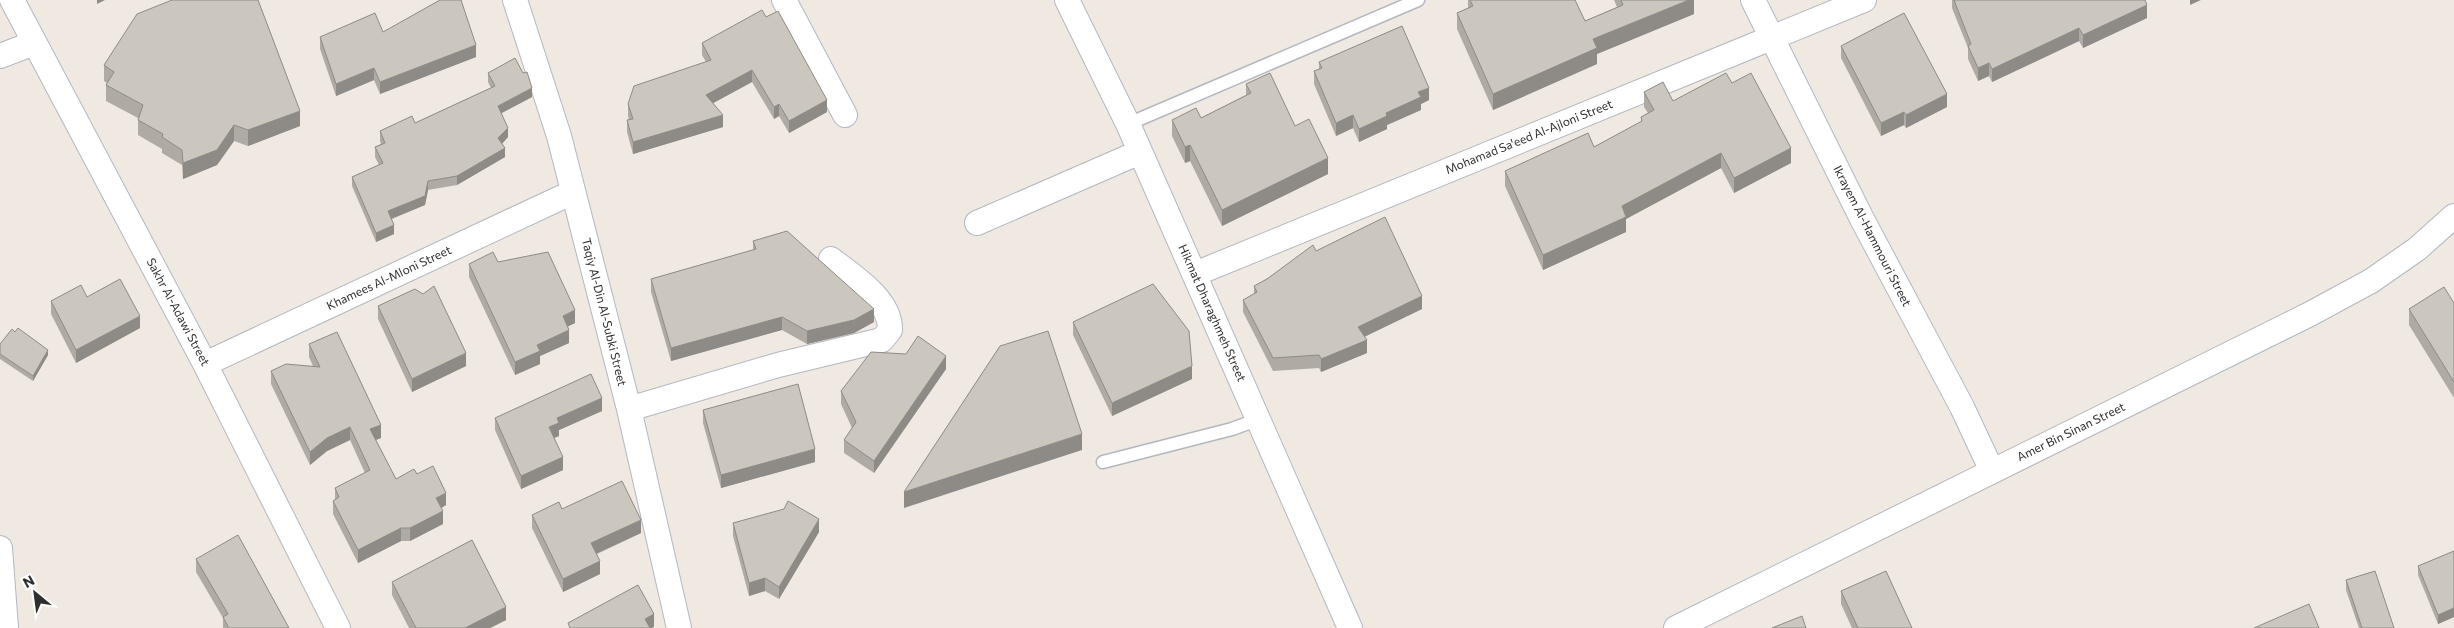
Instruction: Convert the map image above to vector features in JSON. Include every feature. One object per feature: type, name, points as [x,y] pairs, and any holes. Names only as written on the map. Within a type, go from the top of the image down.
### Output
[{"type":"street","name":"Sakhr Al-Adawi Street","points":[[12,0],[205,364],[338,628]]},
{"type":"street","name":"Taqiy Al-Din Al-Subki Street","points":[[515,0],[542,81],[573,192],[629,409],[679,628]]},
{"type":"street","points":[[784,0],[845,115]]},
{"type":"street","name":"Hikmat Dharaghmeh Street","points":[[1067,0],[1128,124],[1350,628]]},
{"type":"street","name":"Ikrayem Al-Hammouri Street","points":[[1753,0],[1862,219],[1962,407],[1992,471]]},
{"type":"street","name":"Mohamad Sa'eed Al-Ajloni Street","points":[[1195,274],[1864,0]]},
{"type":"street","points":[[0,56],[34,43]]},
{"type":"street","points":[[977,223],[1140,152]]},
{"type":"street","name":"Khamees Al-Mloni Street","points":[[205,364],[573,192]]},
{"type":"street","name":"Amer Bin Sinan Street","points":[[1676,628],[2371,281],[2417,249],[2454,216]]},
{"type":"street","points":[[629,409],[778,365],[882,340],[890,330],[890,320],[872,293],[831,259]]},
{"type":"street","points":[[0,548],[6,628]]},
{"type":"lane","points":[[1128,124],[1418,0]]},
{"type":"lane","points":[[1103,462],[1232,429],[1258,419]]},
{"type":"building","points":[[172,0],[258,0],[300,111],[248,130],[234,125],[217,150],[183,163],[182,150],[162,137],[163,134],[138,120],[143,105],[106,85],[114,72],[104,65],[137,14]]},
{"type":"building","points":[[440,0],[461,0],[476,45],[380,82],[374,68],[336,84],[320,37],[375,13],[383,32]]},
{"type":"building","points":[[1470,0],[1575,0],[1585,21],[1623,5],[1621,0],[1689,0],[1593,39],[1597,48],[1493,94],[1457,13],[1473,6]]},
{"type":"building","points":[[1954,0],[2145,0],[2147,5],[2083,35],[2079,28],[1992,69],[1989,63],[1978,68],[1968,46],[1971,44]]},
{"type":"building","points":[[762,10],[766,17],[778,11],[827,100],[789,121],[779,104],[774,107],[752,70],[706,95],[723,115],[633,142],[627,120],[633,119],[628,104],[634,86],[711,60],[702,43]]},
{"type":"building","points":[[1904,13],[1947,94],[1906,115],[1904,112],[1881,123],[1841,46]]},
{"type":"building","points":[[1402,26],[1429,88],[1418,92],[1421,97],[1386,113],[1387,116],[1359,129],[1353,115],[1336,123],[1314,71],[1322,68],[1319,62]]},
{"type":"building","points":[[515,58],[523,73],[527,72],[532,88],[498,106],[508,128],[498,138],[505,148],[457,176],[428,181],[425,196],[388,211],[394,225],[376,233],[352,177],[383,163],[375,147],[385,143],[380,131],[412,116],[415,123],[495,86],[488,73]]},
{"type":"building","points":[[1270,73],[1295,126],[1309,119],[1328,158],[1222,210],[1190,145],[1185,147],[1172,120],[1196,108],[1201,118],[1251,93],[1246,84]]},
{"type":"building","points":[[1726,73],[1732,83],[1751,73],[1791,148],[1734,178],[1721,153],[1622,206],[1626,217],[1543,255],[1505,171],[1588,133],[1594,147],[1642,121],[1641,117],[1654,110],[1644,92],[1663,82],[1673,101]]},
{"type":"building","points":[[1385,217],[1422,296],[1358,327],[1367,340],[1321,359],[1319,355],[1273,358],[1243,300],[1257,292],[1254,286],[1267,279],[1313,245],[1316,251]]},
{"type":"building","points":[[787,231],[874,309],[854,320],[807,331],[782,317],[671,348],[651,279],[756,249],[753,241]]},
{"type":"building","points":[[493,252],[498,262],[548,252],[575,310],[563,316],[569,330],[537,345],[540,351],[515,362],[469,264]]},
{"type":"building","points":[[120,279],[140,316],[76,350],[51,301],[81,285],[87,297]]},
{"type":"building","points":[[1153,284],[1189,331],[1192,366],[1112,403],[1073,322]]},
{"type":"building","points":[[434,286],[466,353],[412,379],[378,306],[415,289],[423,294]]},
{"type":"building","points":[[2444,287],[2454,303],[2454,382],[2409,309]]},
{"type":"building","points":[[18,328],[48,350],[33,376],[0,354],[0,344],[12,329],[15,332]]},
{"type":"building","points":[[1048,331],[1082,434],[904,492],[1000,346]]},
{"type":"building","points":[[337,332],[381,425],[370,429],[396,479],[414,469],[417,474],[433,466],[446,493],[436,498],[443,511],[410,528],[401,528],[358,550],[333,501],[339,497],[335,488],[370,470],[350,427],[327,438],[310,452],[271,371],[286,364],[320,367],[309,344]]},
{"type":"building","points":[[918,336],[946,356],[874,461],[844,440],[856,422],[841,391],[871,352],[906,354]]},
{"type":"building","points":[[591,374],[602,398],[557,418],[559,423],[549,427],[563,457],[521,476],[495,418]]},
{"type":"building","points":[[798,384],[815,449],[721,475],[703,410]]},
{"type":"building","points":[[622,481],[641,520],[591,543],[600,561],[563,579],[532,515],[559,502],[562,509]]},
{"type":"building","points":[[788,501],[819,519],[779,587],[765,578],[749,583],[733,523],[784,509]]},
{"type":"building","points":[[238,535],[289,628],[229,628],[223,617],[228,614],[196,559]]},
{"type":"building","points":[[472,540],[506,607],[465,628],[416,628],[392,582]]},
{"type":"building","points":[[2454,551],[2454,608],[2438,615],[2418,566]]},
{"type":"building","points":[[1886,571],[1912,628],[1858,628],[1841,591]]},
{"type":"building","points":[[2375,571],[2394,628],[2362,628],[2346,580]]},
{"type":"building","points":[[638,585],[654,614],[645,619],[650,628],[570,628],[568,623]]},
{"type":"building","points":[[2309,604],[2319,628],[2254,628]]},
{"type":"building","points":[[1802,616],[1806,628],[1772,628]]}]
